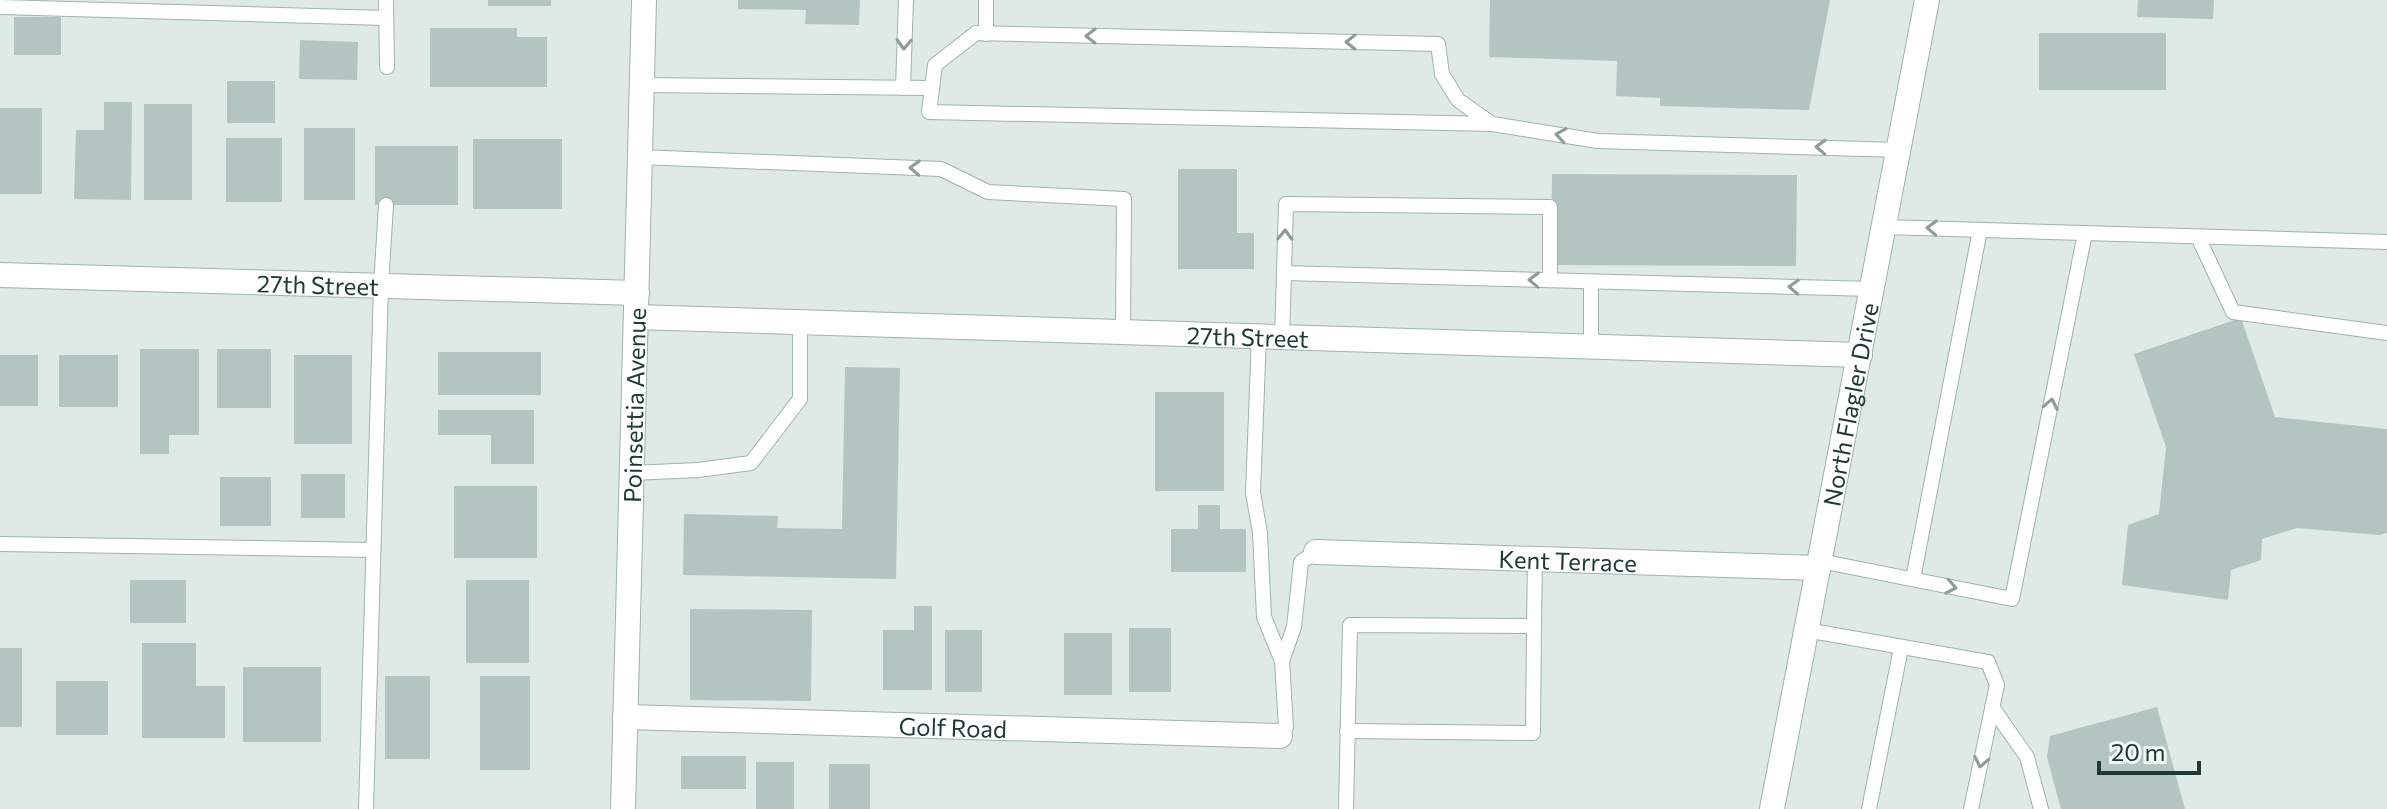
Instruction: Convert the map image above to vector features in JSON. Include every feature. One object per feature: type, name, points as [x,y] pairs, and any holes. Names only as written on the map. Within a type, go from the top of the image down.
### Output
[{"type":"street","name":"Poinsettia Avenue","points":[[623,809],[644,0]]},
{"type":"street","name":"North Flagler Drive","points":[[1772,809],[1927,0]]},
{"type":"street","name":"27th Street","points":[[0,275],[381,286],[636,305],[800,322],[1860,355]]},
{"type":"street","name":"Kent Terrace","points":[[1316,552],[1819,564]]},
{"type":"street","name":"Golf Road","points":[[625,717],[1280,736]]},
{"type":"lane","points":[[386,0],[387,67]]},
{"type":"lane","points":[[903,88],[906,0]]},
{"type":"lane","points":[[986,0],[986,34]]},
{"type":"lane","points":[[0,7],[386,18]]},
{"type":"lane","points":[[1492,124],[1458,100],[1442,74],[1438,44],[976,33],[935,65],[929,112],[1492,124],[1598,141],[1899,150]]},
{"type":"lane","points":[[642,85],[932,88]]},
{"type":"lane","points":[[640,157],[941,169],[988,192],[1124,199],[1123,332]]},
{"type":"lane","points":[[1280,736],[1286,727],[1282,661],[1264,617],[1260,533],[1253,493],[1270,337],[1284,273],[1286,204],[1550,207],[1550,280]]},
{"type":"lane","points":[[366,809],[386,205]]},
{"type":"lane","points":[[1884,227],[2387,242]]},
{"type":"lane","points":[[1913,579],[1980,230]]},
{"type":"lane","points":[[1819,564],[2012,599],[2085,233]]},
{"type":"lane","points":[[2198,237],[2233,312],[2387,333]]},
{"type":"lane","points":[[1284,273],[1872,289]]},
{"type":"lane","points":[[1591,282],[1591,346]]},
{"type":"lane","points":[[632,473],[698,470],[751,463],[800,399],[800,322]]},
{"type":"lane","points":[[0,544],[373,550]]},
{"type":"lane","points":[[1282,661],[1294,627],[1301,562],[1316,552]]},
{"type":"lane","points":[[1347,731],[1533,733],[1535,559]]},
{"type":"lane","points":[[1346,809],[1350,625],[1534,626]]},
{"type":"lane","points":[[1806,630],[1988,662],[1997,685],[1971,809]]},
{"type":"lane","points":[[1869,809],[1901,648]]},
{"type":"lane","points":[[1992,707],[2027,757],[2041,809]]},
{"type":"building","points":[[488,0],[551,0],[551,6],[488,6]]},
{"type":"building","points":[[738,0],[860,0],[859,25],[805,24],[806,10],[738,9]]},
{"type":"building","points":[[1490,0],[1830,0],[1809,110],[1660,106],[1660,98],[1616,96],[1617,61],[1489,57]]},
{"type":"building","points":[[2138,0],[2214,0],[2213,19],[2137,17]]},
{"type":"building","points":[[14,17],[61,17],[61,55],[14,55]]},
{"type":"building","points":[[430,28],[517,28],[517,37],[547,37],[547,87],[430,87]]},
{"type":"building","points":[[2039,33],[2166,33],[2166,90],[2039,90]]},
{"type":"building","points":[[300,40],[358,42],[357,80],[299,79]]},
{"type":"building","points":[[227,81],[275,81],[275,123],[227,123]]},
{"type":"building","points":[[104,102],[132,102],[131,200],[74,199],[76,130],[104,130]]},
{"type":"building","points":[[144,104],[192,104],[192,200],[144,200]]},
{"type":"building","points":[[0,108],[42,108],[42,194],[0,194]]},
{"type":"building","points":[[304,128],[355,128],[355,200],[304,200]]},
{"type":"building","points":[[226,138],[282,138],[282,202],[226,202]]},
{"type":"building","points":[[473,139],[562,139],[562,209],[473,209]]},
{"type":"building","points":[[375,146],[458,146],[458,205],[375,205]]},
{"type":"building","points":[[1178,169],[1237,169],[1237,233],[1254,233],[1254,269],[1178,269]]},
{"type":"building","points":[[1552,174],[1797,175],[1796,266],[1551,265]]},
{"type":"building","points":[[2241,318],[2275,417],[2387,429],[2387,533],[2379,535],[2297,528],[2262,539],[2261,560],[2231,570],[2228,600],[2122,585],[2128,525],[2159,514],[2166,447],[2134,354]]},
{"type":"building","points":[[140,349],[199,349],[199,435],[169,435],[169,454],[140,454]]},
{"type":"building","points":[[217,349],[271,349],[271,408],[217,408]]},
{"type":"building","points":[[438,352],[541,352],[541,395],[438,395]]},
{"type":"building","points":[[0,355],[38,355],[38,406],[0,406]]},
{"type":"building","points":[[59,355],[118,355],[118,407],[59,407]]},
{"type":"building","points":[[294,355],[352,355],[352,444],[294,444]]},
{"type":"building","points":[[845,367],[900,368],[896,579],[683,575],[684,514],[778,516],[777,528],[842,529]]},
{"type":"building","points":[[1155,392],[1224,392],[1224,491],[1155,491]]},
{"type":"building","points":[[438,410],[534,410],[534,464],[491,464],[491,435],[438,435]]},
{"type":"building","points":[[301,474],[345,474],[345,518],[301,518]]},
{"type":"building","points":[[220,477],[271,477],[271,526],[220,526]]},
{"type":"building","points":[[454,486],[537,486],[537,558],[454,558]]},
{"type":"building","points":[[1198,505],[1220,505],[1220,529],[1246,529],[1246,572],[1171,572],[1171,529],[1198,529]]},
{"type":"building","points":[[130,580],[186,580],[186,623],[130,623]]},
{"type":"building","points":[[466,580],[529,580],[529,663],[466,663]]},
{"type":"building","points":[[914,606],[932,606],[932,690],[883,690],[883,630],[914,630]]},
{"type":"building","points":[[690,609],[812,610],[811,701],[690,700]]},
{"type":"building","points":[[1129,628],[1171,628],[1171,692],[1129,692]]},
{"type":"building","points":[[945,630],[982,630],[982,692],[945,692]]},
{"type":"building","points":[[1064,633],[1112,633],[1112,695],[1064,695]]},
{"type":"building","points":[[142,643],[196,643],[196,686],[225,686],[225,738],[142,738]]},
{"type":"building","points":[[0,648],[22,648],[22,727],[0,727]]},
{"type":"building","points":[[243,667],[321,667],[321,742],[243,742]]},
{"type":"building","points":[[385,676],[430,676],[430,759],[385,759]]},
{"type":"building","points":[[480,676],[530,676],[530,770],[480,770]]},
{"type":"building","points":[[56,681],[108,681],[108,735],[56,735]]},
{"type":"building","points":[[2157,707],[2185,809],[2061,809],[2047,757],[2050,736]]},
{"type":"building","points":[[681,756],[746,756],[746,789],[681,789]]},
{"type":"building","points":[[756,762],[794,762],[794,809],[756,809]]},
{"type":"building","points":[[829,764],[870,764],[870,809],[829,809]]}]
